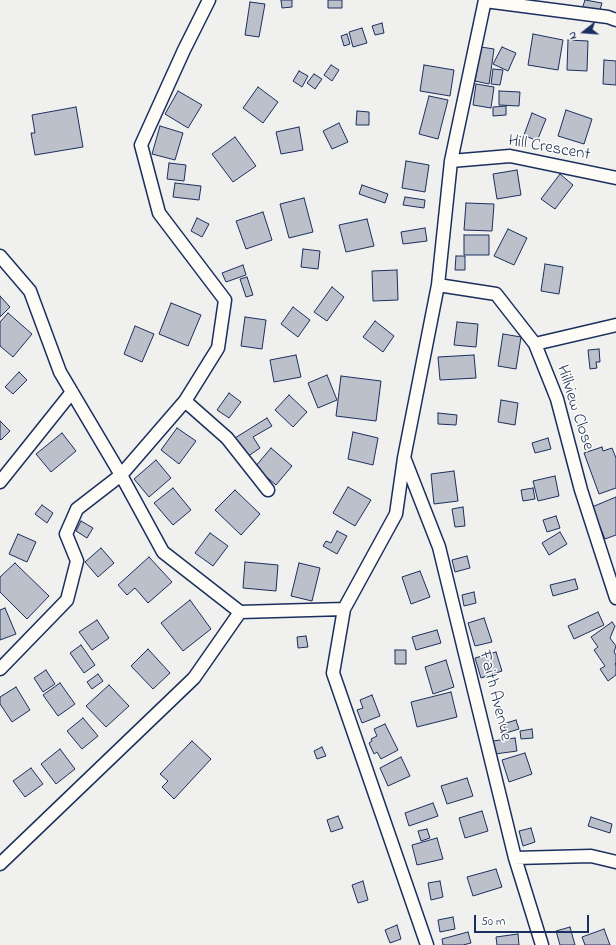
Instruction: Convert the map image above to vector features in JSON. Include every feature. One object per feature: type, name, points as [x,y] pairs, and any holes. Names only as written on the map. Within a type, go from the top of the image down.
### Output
[{"type":"street","points":[[0,668],[67,600],[77,561],[66,534],[77,509],[122,475],[186,401],[218,348],[225,300],[159,213],[141,145],[184,50],[209,0]]},
{"type":"street","points":[[427,945],[333,672],[344,609],[396,514],[404,458],[438,285],[451,161],[485,1],[608,17],[616,20]]},
{"type":"street","name":"Hill Crescent","points":[[451,161],[510,156],[616,178]]},
{"type":"street","points":[[0,256],[30,291],[60,372],[122,475],[163,552],[240,612],[344,609]]},
{"type":"street","name":"Hillview Close","points":[[438,285],[496,294],[535,344],[557,399],[581,490],[616,598]]},
{"type":"street","points":[[535,344],[616,325]]},
{"type":"street","points":[[1,479],[72,392]]},
{"type":"street","points":[[186,401],[227,438],[268,490]]},
{"type":"street","name":"Faith Avenue","points":[[404,458],[439,547],[516,858],[542,945]]},
{"type":"street","points":[[0,864],[194,678],[240,612]]},
{"type":"street","points":[[516,858],[591,856],[616,862]]},
{"type":"building","points":[[281,0],[292,0],[292,7],[282,8]]},
{"type":"building","points":[[328,0],[342,0],[342,8],[328,8]]},
{"type":"building","points":[[585,0],[602,3],[599,13],[582,9]]},
{"type":"building","points":[[250,2],[265,4],[259,37],[245,35]]},
{"type":"building","points":[[382,23],[384,33],[375,35],[372,26]]},
{"type":"building","points":[[362,28],[367,43],[353,47],[349,32]]},
{"type":"building","points":[[347,34],[350,44],[344,46],[341,36]]},
{"type":"building","points":[[533,34],[563,40],[558,70],[528,65]]},
{"type":"building","points":[[568,40],[588,41],[587,71],[567,70]]},
{"type":"building","points":[[481,47],[494,49],[489,84],[475,81]]},
{"type":"building","points":[[502,47],[516,53],[508,71],[493,64]]},
{"type":"building","points":[[604,60],[616,61],[616,85],[603,84]]},
{"type":"building","points":[[331,65],[339,70],[332,81],[324,75]]},
{"type":"building","points":[[424,65],[454,70],[450,96],[420,91]]},
{"type":"building","points":[[493,69],[503,70],[500,85],[491,84]]},
{"type":"building","points":[[299,71],[308,76],[302,87],[293,81]]},
{"type":"building","points":[[314,74],[322,79],[315,89],[307,83]]},
{"type":"building","points":[[476,84],[494,87],[491,108],[473,105]]},
{"type":"building","points":[[258,87],[278,102],[263,123],[243,108]]},
{"type":"building","points":[[178,91],[202,105],[188,128],[165,114]]},
{"type":"building","points":[[499,91],[520,92],[519,106],[499,105]]},
{"type":"building","points":[[429,96],[448,100],[438,139],[419,134]]},
{"type":"building","points":[[506,106],[506,115],[493,116],[493,107]]},
{"type":"building","points":[[76,107],[83,147],[35,155],[31,133],[35,133],[32,115]]},
{"type":"building","points":[[566,110],[592,119],[584,144],[558,136]]},
{"type":"building","points":[[357,111],[369,112],[369,125],[356,125]]},
{"type":"building","points":[[532,113],[546,119],[537,141],[524,135]]},
{"type":"building","points":[[339,123],[348,142],[332,149],[323,131]]},
{"type":"building","points":[[160,126],[183,133],[175,160],[152,154]]},
{"type":"building","points":[[299,127],[303,150],[281,154],[276,132]]},
{"type":"building","points":[[235,137],[256,166],[233,182],[212,154]]},
{"type":"building","points":[[406,161],[429,165],[425,192],[402,188]]},
{"type":"building","points":[[169,163],[186,165],[184,181],[167,179]]},
{"type":"building","points":[[517,170],[521,195],[497,199],[493,174]]},
{"type":"building","points":[[560,174],[573,185],[555,209],[541,199]]},
{"type":"building","points":[[175,183],[201,186],[199,200],[173,197]]},
{"type":"building","points":[[362,185],[388,194],[385,203],[359,194]]},
{"type":"building","points":[[405,197],[425,200],[424,208],[403,205]]},
{"type":"building","points":[[304,198],[313,232],[289,238],[280,204]]},
{"type":"building","points":[[466,203],[494,204],[492,231],[464,230]]},
{"type":"building","points":[[263,212],[272,240],[246,249],[236,221]]},
{"type":"building","points":[[197,218],[209,224],[202,237],[191,231]]},
{"type":"building","points":[[367,219],[374,246],[346,252],[339,225]]},
{"type":"building","points":[[425,228],[427,241],[403,244],[401,232]]},
{"type":"building","points":[[508,229],[527,238],[514,265],[494,256]]},
{"type":"building","points":[[464,235],[489,235],[489,255],[464,255]]},
{"type":"building","points":[[303,249],[320,251],[318,269],[301,267]]},
{"type":"building","points":[[456,256],[465,256],[465,270],[455,270]]},
{"type":"building","points":[[545,264],[563,267],[559,294],[541,291]]},
{"type":"building","points":[[243,265],[246,275],[226,282],[222,273]]},
{"type":"building","points":[[397,270],[398,300],[373,301],[372,271]]},
{"type":"building","points":[[247,277],[253,295],[246,297],[240,279]]},
{"type":"building","points":[[332,287],[344,297],[327,321],[314,312]]},
{"type":"building","points":[[0,296],[10,307],[0,317]]},
{"type":"building","points":[[171,303],[201,315],[188,346],[159,334]]},
{"type":"building","points":[[293,307],[310,320],[298,337],[281,324]]},
{"type":"building","points":[[8,313],[32,334],[13,357],[0,346],[0,322]]},
{"type":"building","points":[[245,317],[266,320],[262,349],[241,346]]},
{"type":"building","points":[[375,321],[394,336],[383,352],[363,337]]},
{"type":"building","points":[[457,322],[478,324],[476,347],[454,345]]},
{"type":"building","points":[[135,326],[154,334],[142,362],[124,354]]},
{"type":"building","points":[[503,334],[521,337],[516,369],[498,366]]},
{"type":"building","points":[[599,349],[600,362],[596,362],[597,368],[590,369],[588,350]]},
{"type":"building","points":[[296,355],[301,377],[274,382],[270,360]]},
{"type":"building","points":[[474,355],[476,378],[440,380],[438,357]]},
{"type":"building","points":[[19,372],[27,380],[13,394],[5,387]]},
{"type":"building","points":[[327,375],[337,400],[318,408],[308,383]]},
{"type":"building","points":[[341,376],[381,381],[376,421],[336,416]]},
{"type":"building","points":[[229,393],[241,402],[229,418],[217,410]]},
{"type":"building","points":[[289,395],[307,412],[293,427],[275,410]]},
{"type":"building","points":[[501,400],[518,403],[515,425],[498,422]]},
{"type":"building","points":[[438,413],[457,415],[456,425],[438,424]]},
{"type":"building","points":[[267,418],[272,426],[253,437],[260,448],[247,457],[235,438]]},
{"type":"building","points":[[0,421],[10,431],[1,440],[0,439]]},
{"type":"building","points":[[177,428],[196,441],[179,464],[161,450]]},
{"type":"building","points":[[353,432],[378,438],[373,465],[348,459]]},
{"type":"building","points":[[62,433],[76,451],[51,472],[36,454]]},
{"type":"building","points":[[548,438],[551,449],[535,453],[532,443]]},
{"type":"building","points":[[602,447],[603,451],[612,448],[616,458],[616,488],[599,494],[584,453]]},
{"type":"building","points":[[271,448],[292,466],[276,485],[255,467]]},
{"type":"building","points":[[156,460],[171,478],[149,497],[134,479]]},
{"type":"building","points":[[454,471],[458,501],[434,504],[431,474]]},
{"type":"building","points":[[555,476],[559,496],[538,501],[533,481]]},
{"type":"building","points":[[348,487],[371,500],[355,526],[333,513]]},
{"type":"building","points":[[173,488],[191,510],[173,525],[154,503]]},
{"type":"building","points":[[533,488],[535,499],[523,501],[521,490]]},
{"type":"building","points":[[235,490],[260,514],[241,535],[215,510]]},
{"type":"building","points":[[616,497],[616,535],[605,539],[592,507]]},
{"type":"building","points":[[42,505],[53,513],[47,523],[35,514]]},
{"type":"building","points":[[463,507],[465,526],[455,527],[452,509]]},
{"type":"building","points":[[556,516],[560,528],[547,532],[543,520]]},
{"type":"building","points":[[81,521],[93,528],[87,538],[76,531]]},
{"type":"building","points":[[337,531],[347,536],[337,554],[323,546],[326,541],[331,543]]},
{"type":"building","points":[[560,532],[567,544],[549,555],[542,543]]},
{"type":"building","points":[[210,533],[228,546],[213,566],[195,553]]},
{"type":"building","points":[[18,534],[36,542],[27,562],[9,554]]},
{"type":"building","points":[[101,548],[114,563],[98,577],[85,562]]},
{"type":"building","points":[[467,556],[470,568],[455,572],[452,560]]},
{"type":"building","points":[[149,557],[172,582],[148,603],[135,588],[127,595],[118,585]]},
{"type":"building","points":[[245,562],[278,565],[276,591],[243,588]]},
{"type":"building","points":[[15,563],[49,596],[27,619],[0,592],[0,577]]},
{"type":"building","points":[[299,563],[320,568],[312,601],[291,596]]},
{"type":"building","points":[[420,571],[430,597],[411,604],[402,577]]},
{"type":"building","points":[[575,579],[578,589],[553,596],[550,585]]},
{"type":"building","points":[[474,592],[476,603],[464,606],[462,595]]},
{"type":"building","points":[[190,600],[211,629],[183,651],[161,623]]},
{"type":"building","points":[[5,608],[16,634],[0,640],[0,610]]},
{"type":"building","points":[[598,612],[604,625],[574,639],[568,626]]},
{"type":"building","points":[[484,618],[492,642],[475,646],[468,623]]},
{"type":"building","points":[[97,620],[109,638],[92,650],[79,632]]},
{"type":"building","points":[[612,622],[615,626],[610,638],[616,646],[614,652],[616,655],[616,675],[608,681],[600,669],[605,666],[594,650],[598,647],[591,637]]},
{"type":"building","points":[[437,630],[441,643],[416,650],[412,637]]},
{"type":"building","points":[[306,636],[308,647],[298,648],[297,637]]},
{"type":"building","points":[[81,645],[95,665],[84,673],[70,653]]},
{"type":"building","points":[[148,649],[170,673],[153,689],[131,666]]},
{"type":"building","points":[[395,650],[406,650],[406,664],[395,664]]},
{"type":"building","points":[[496,652],[502,671],[481,678],[475,658]]},
{"type":"building","points":[[446,660],[454,687],[433,694],[425,667]]},
{"type":"building","points":[[46,670],[55,684],[43,692],[34,678]]},
{"type":"building","points":[[98,674],[103,681],[92,689],[87,682]]},
{"type":"building","points":[[60,683],[75,704],[58,716],[43,695]]},
{"type":"building","points":[[109,685],[129,706],[106,727],[86,706]]},
{"type":"building","points":[[16,687],[30,710],[12,722],[0,704],[0,697]]},
{"type":"building","points":[[451,692],[457,717],[417,727],[411,702]]},
{"type":"building","points":[[372,695],[380,716],[362,723],[357,710],[363,708],[360,700]]},
{"type":"building","points":[[83,718],[98,736],[82,749],[67,731]]},
{"type":"building","points":[[516,720],[519,729],[506,733],[503,724]]},
{"type":"building","points":[[385,724],[398,750],[381,759],[377,752],[374,754],[369,743],[372,741],[371,739],[377,736],[374,729]]},
{"type":"building","points":[[532,729],[533,738],[521,739],[520,731]]},
{"type":"building","points":[[515,738],[517,751],[495,754],[493,741]]},
{"type":"building","points":[[192,741],[211,759],[174,799],[162,787],[168,781],[160,774]]},
{"type":"building","points":[[322,747],[326,756],[317,759],[314,751]]},
{"type":"building","points":[[60,749],[75,769],[56,784],[41,764]]},
{"type":"building","points":[[525,753],[532,774],[509,782],[502,760]]},
{"type":"building","points":[[401,757],[410,776],[388,786],[380,768]]},
{"type":"building","points":[[31,768],[43,784],[25,797],[13,781]]},
{"type":"building","points":[[467,778],[473,796],[447,804],[441,786]]},
{"type":"building","points":[[433,803],[438,816],[409,826],[405,813]]},
{"type":"building","points":[[482,811],[488,831],[465,838],[459,818]]},
{"type":"building","points":[[338,816],[343,828],[331,832],[327,820]]},
{"type":"building","points":[[591,817],[612,824],[610,833],[588,826]]},
{"type":"building","points":[[531,828],[535,842],[523,846],[519,831]]},
{"type":"building","points":[[427,829],[430,838],[421,841],[418,831]]},
{"type":"building","points":[[437,838],[443,859],[417,865],[412,845]]},
{"type":"building","points":[[496,869],[502,887],[473,896],[467,877]]},
{"type":"building","points":[[363,881],[368,900],[358,903],[352,885]]},
{"type":"building","points":[[440,881],[443,897],[431,900],[428,883]]},
{"type":"building","points":[[453,917],[455,929],[440,932],[438,920]]},
{"type":"building","points":[[397,925],[401,939],[390,943],[385,930]]},
{"type":"building","points":[[570,927],[575,945],[560,945],[556,931]]},
{"type":"building","points":[[604,929],[610,945],[585,945],[582,937]]},
{"type":"building","points":[[468,932],[471,943],[463,945],[443,945],[442,939]]},
{"type":"building","points":[[518,934],[519,945],[497,945],[496,937]]}]
